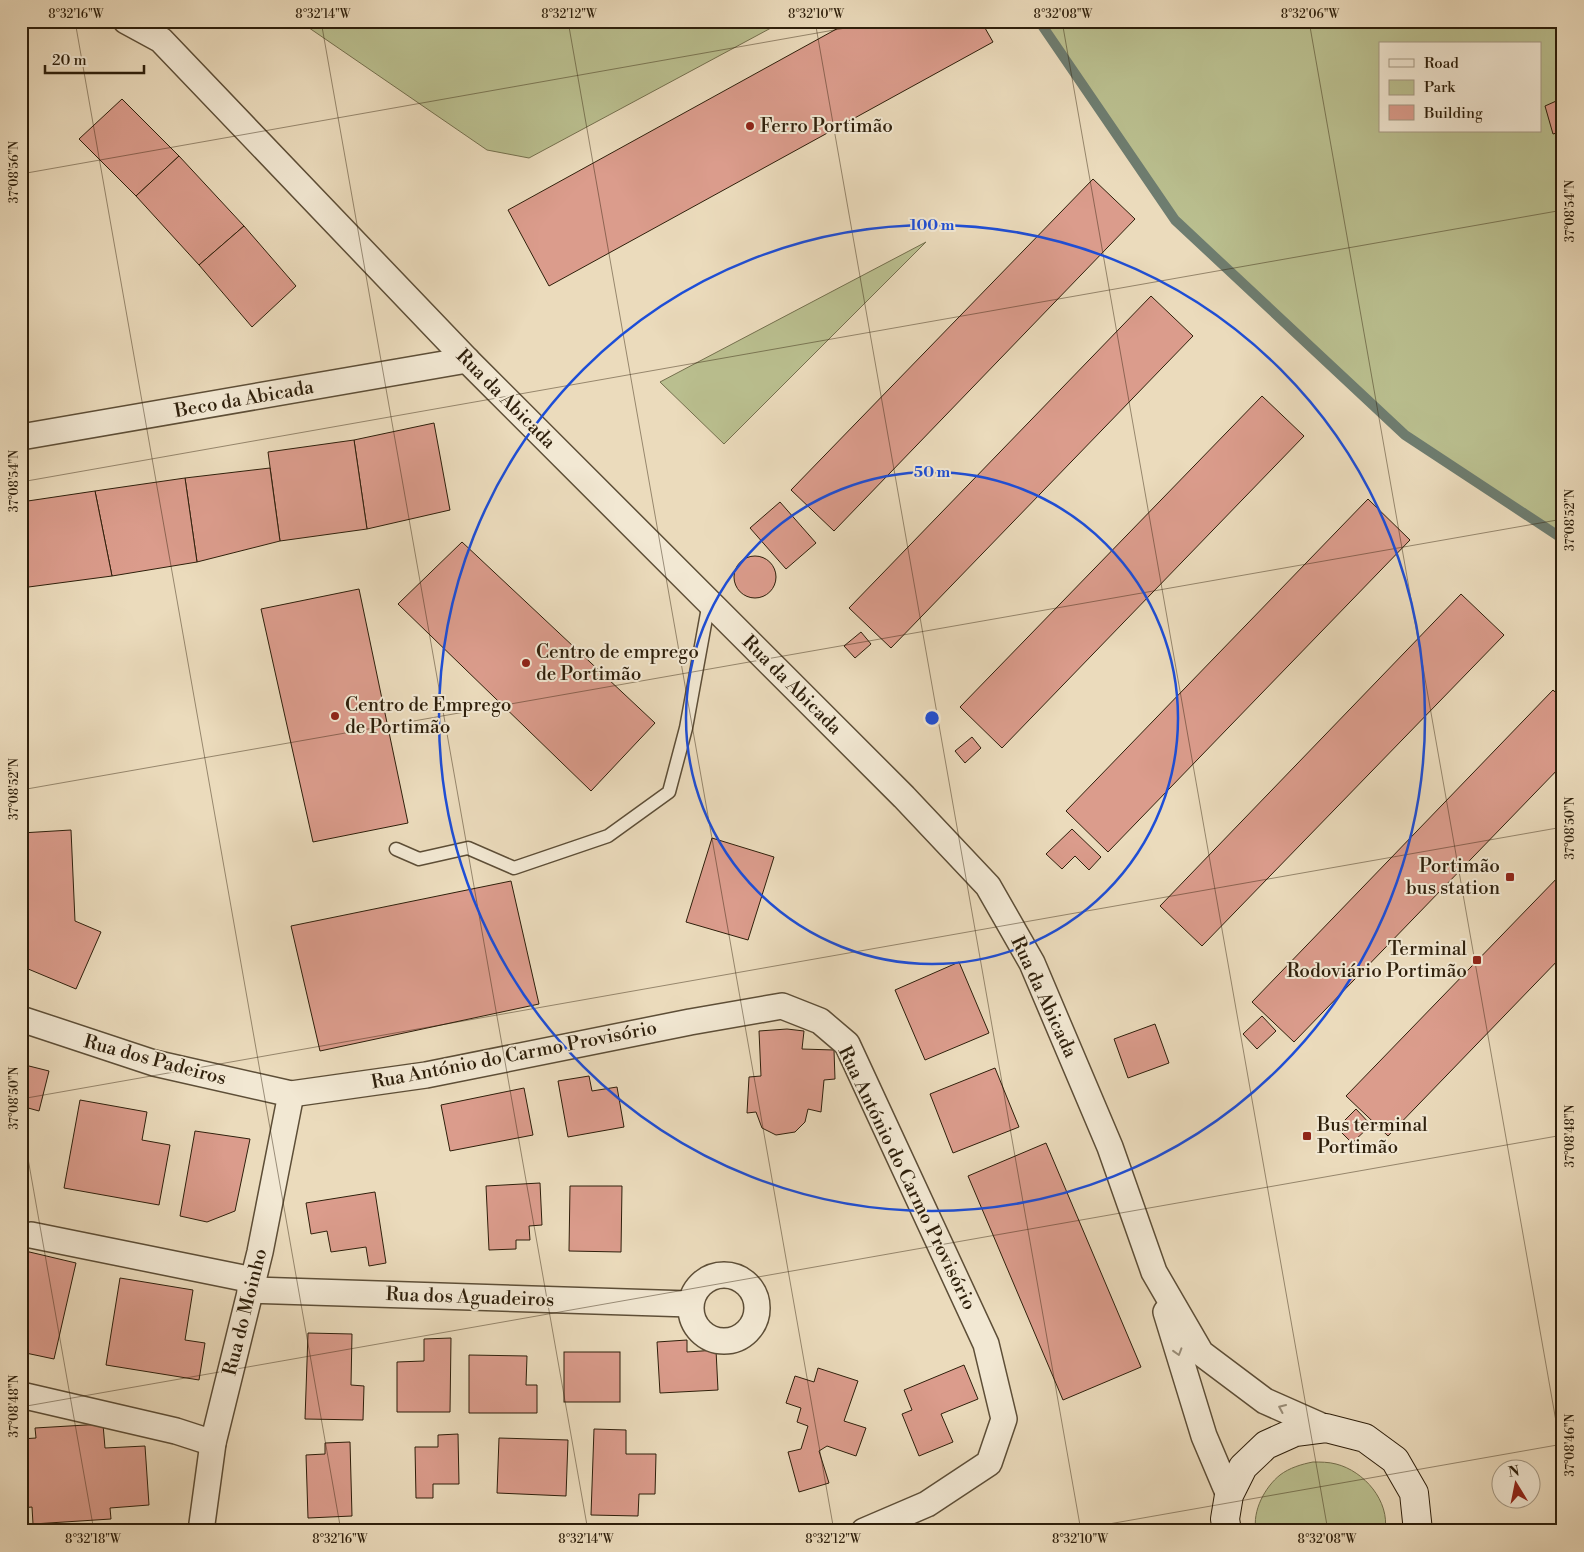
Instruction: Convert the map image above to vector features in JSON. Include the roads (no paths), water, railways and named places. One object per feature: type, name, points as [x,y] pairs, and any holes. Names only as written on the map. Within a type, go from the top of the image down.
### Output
[{"type":"main road","points":[[1225,1519],[1244,1467],[1266,1445],[1295,1432],[1326,1428],[1365,1438],[1395,1460],[1414,1493],[1418,1531]]},
{"type":"street","name":"Rua da Abicada","points":[[126,21],[161,40],[467,360],[897,790],[988,886],[1032,963],[1110,1147],[1154,1272],[1201,1353],[1265,1401],[1326,1428]]},
{"type":"street","name":"Beco da Abicada","points":[[21,436],[467,360]]},
{"type":"street","name":"Rua António do Carmo Provisório","points":[[291,1094],[426,1075],[690,1022],[782,1006],[820,1021],[847,1044],[986,1344],[1004,1420],[989,1463],[927,1504],[864,1531]]},
{"type":"street","name":"Rua dos Padeiros","points":[[21,1019],[154,1063],[291,1094]]},
{"type":"street","name":"Rua do Moinho","points":[[201,1531],[213,1442],[260,1252],[291,1094]]},
{"type":"street","name":"Rua dos Aguadeiros","points":[[31,1235],[252,1285],[690,1304]]},
{"type":"street","points":[[1154,1272],[1204,1436],[1225,1519]]},
{"type":"street","points":[[21,1395],[176,1431],[213,1442]]},
{"type":"lane","points":[[396,849],[419,859],[468,848],[514,868],[608,836],[668,792],[686,728],[709,602]]},
{"type":"waterway","points":[[1039,21],[1175,220],[1405,435],[1563,539]]},
{"type":"place","name":"Ferro Portimão","points":[[750,126]]},
{"type":"place","name":"Centro de emprego de Portimão","points":[[526,663]]},
{"type":"place","name":"Centro de Emprego de Portimão","points":[[335,716]]},
{"type":"place","name":"Portimão bus station","points":[[1510,877]]},
{"type":"place","name":"Terminal Rodoviário Portimão","points":[[1477,960]]},
{"type":"place","name":"Bus terminal Portimão","points":[[1307,1136]]}]
